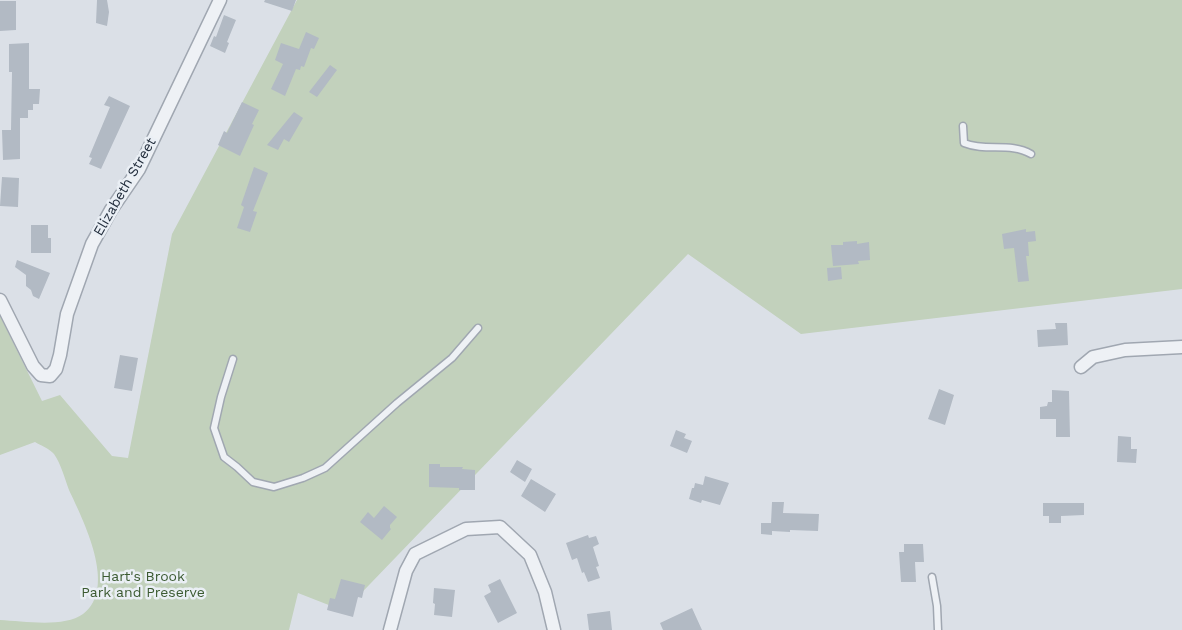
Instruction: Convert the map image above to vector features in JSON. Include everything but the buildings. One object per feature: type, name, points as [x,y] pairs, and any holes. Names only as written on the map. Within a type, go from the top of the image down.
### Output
[{"type":"street","name":"Elizabeth Street","points":[[0,300],[33,366],[41,375],[46,377],[54,373],[60,355],[67,314],[92,244],[111,210],[139,169],[220,0]]},
{"type":"street","points":[[1081,367],[1093,357],[1125,350],[1182,347]]},
{"type":"street","points":[[390,630],[406,571],[415,554],[466,529],[500,527],[530,555],[545,592],[554,630]]},
{"type":"lane","points":[[963,126],[964,143],[974,147],[1009,147],[1032,154]]},
{"type":"lane","points":[[233,359],[214,428],[224,457],[253,482],[274,487],[302,478],[324,468],[397,403],[452,358],[478,328]]},
{"type":"lane","points":[[932,577],[938,606],[938,630]]},
{"type":"green space","name":"Hart's Brook Park and Preserve","points":[[297,0],[1182,0],[1182,289],[801,334],[688,254],[344,611],[298,593],[289,630],[0,630],[0,620],[54,622],[65,621],[83,614],[93,602],[98,588],[98,571],[89,536],[54,454],[35,442],[0,455],[0,316],[42,401],[60,395],[112,456],[128,458],[172,234]]}]
